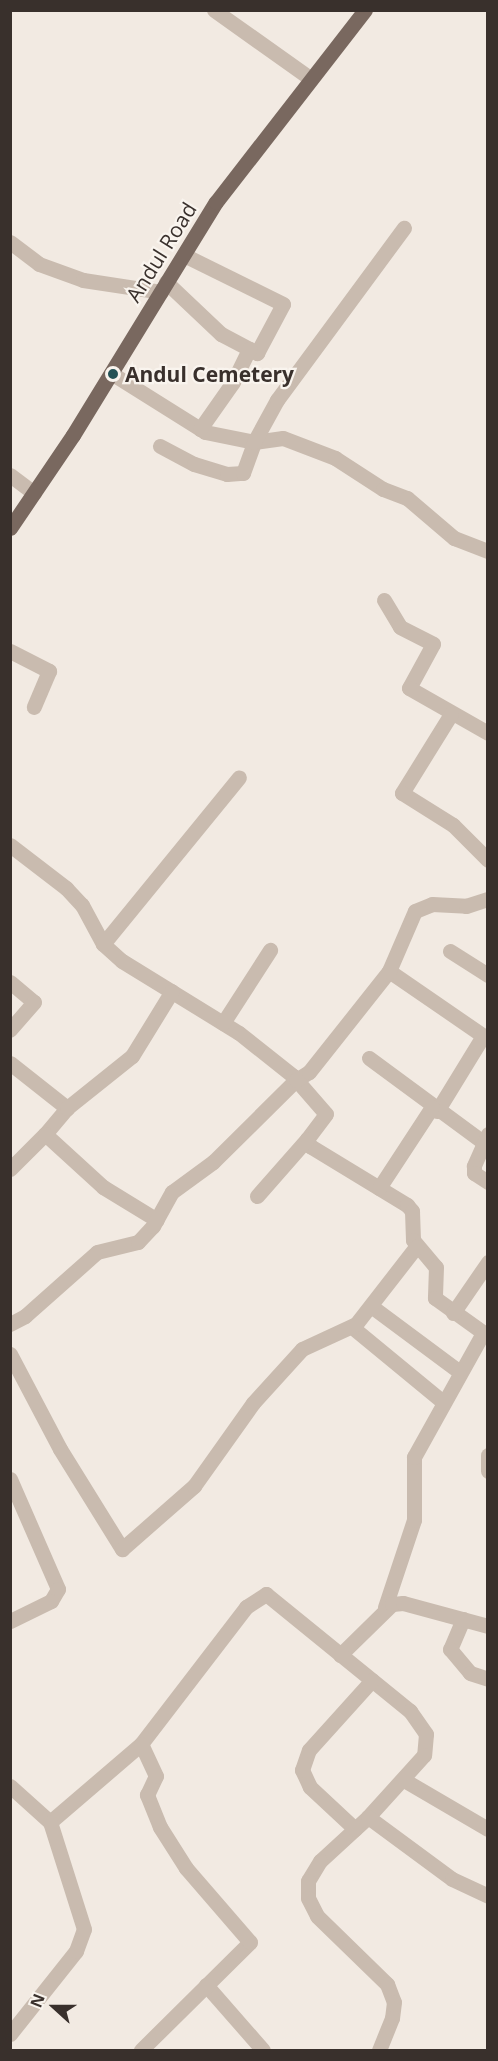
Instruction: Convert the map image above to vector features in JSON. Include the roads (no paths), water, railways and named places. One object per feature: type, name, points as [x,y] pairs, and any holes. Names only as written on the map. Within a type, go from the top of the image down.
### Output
[{"type":"main road","name":"Andul Road","points":[[10,528],[111,373],[216,202],[365,10]]},
{"type":"street","points":[[214,10],[311,80]]},
{"type":"street","points":[[160,446],[194,464],[227,474],[243,473],[254,442],[277,400],[404,228]]},
{"type":"street","points":[[10,242],[39,264],[83,280],[164,287],[221,334],[257,353],[284,304],[183,255]]},
{"type":"street","points":[[200,429],[233,382],[249,349]]},
{"type":"street","points":[[111,373],[200,429],[254,442],[283,438],[335,458],[383,489],[406,498],[454,538],[488,551]]},
{"type":"street","points":[[10,475],[34,493]]},
{"type":"street","points":[[384,600],[400,627],[433,644],[409,687],[451,714],[488,733]]},
{"type":"street","points":[[10,651],[49,671],[34,707]]},
{"type":"street","points":[[451,714],[402,793],[453,825],[488,860]]},
{"type":"street","points":[[103,944],[239,777]]},
{"type":"street","points":[[10,845],[82,905],[103,944],[122,961],[223,1023],[296,1080],[326,1114],[257,1196]]},
{"type":"street","points":[[10,1324],[25,1316],[97,1252],[138,1242],[157,1220],[172,1192],[230,1146],[296,1080],[309,1072],[389,971],[415,911],[432,904],[466,906],[484,904]]},
{"type":"street","points":[[223,1023],[270,950]]},
{"type":"street","points":[[450,951],[488,975]]},
{"type":"street","points":[[379,1188],[485,1037],[389,971]]},
{"type":"street","points":[[10,982],[34,1002],[10,1030]]},
{"type":"street","points":[[10,1169],[67,1108],[132,1056],[172,991]]},
{"type":"street","points":[[369,1058],[435,1109],[485,1138],[474,1173],[488,1182]]},
{"type":"street","points":[[10,1063],[67,1108]]},
{"type":"street","points":[[45,1134],[103,1187],[157,1220]]},
{"type":"street","points":[[307,1139],[310,1146],[412,1211],[416,1246],[436,1267],[435,1298],[485,1334],[460,1371],[414,1457],[414,1520],[385,1607],[340,1654]]},
{"type":"street","points":[[10,1354],[60,1449],[122,1549],[194,1486],[253,1402],[302,1349],[352,1327],[371,1306],[416,1246]]},
{"type":"street","points":[[453,1313],[488,1262]]},
{"type":"street","points":[[371,1306],[460,1371]]},
{"type":"street","points":[[352,1327],[443,1402]]},
{"type":"street","points":[[488,1455],[488,1471]]},
{"type":"street","points":[[10,1479],[58,1589],[51,1601],[10,1621]]},
{"type":"street","points":[[50,1822],[141,1744],[246,1606],[266,1594],[410,1711],[426,1734],[424,1755],[404,1780],[313,1869],[308,1898],[317,1916],[387,1984],[394,2001],[392,2018],[379,2050]]},
{"type":"street","points":[[385,1607],[403,1603],[488,1626]]},
{"type":"street","points":[[463,1619],[450,1649],[470,1673],[488,1679]]},
{"type":"street","points":[[355,1829],[310,1787],[302,1770],[309,1750],[372,1680]]},
{"type":"street","points":[[141,1744],[156,1776],[147,1795],[160,1827],[186,1868],[250,1942],[141,2050]]},
{"type":"street","points":[[404,1780],[488,1829]]},
{"type":"street","points":[[10,1786],[50,1822],[84,1929],[76,1951],[10,2034]]},
{"type":"street","points":[[368,1817],[452,1879],[488,1896]]},
{"type":"street","points":[[206,1985],[263,2050]]},
{"type":"place","name":"Andul Cemetery","points":[[113,374]]}]
